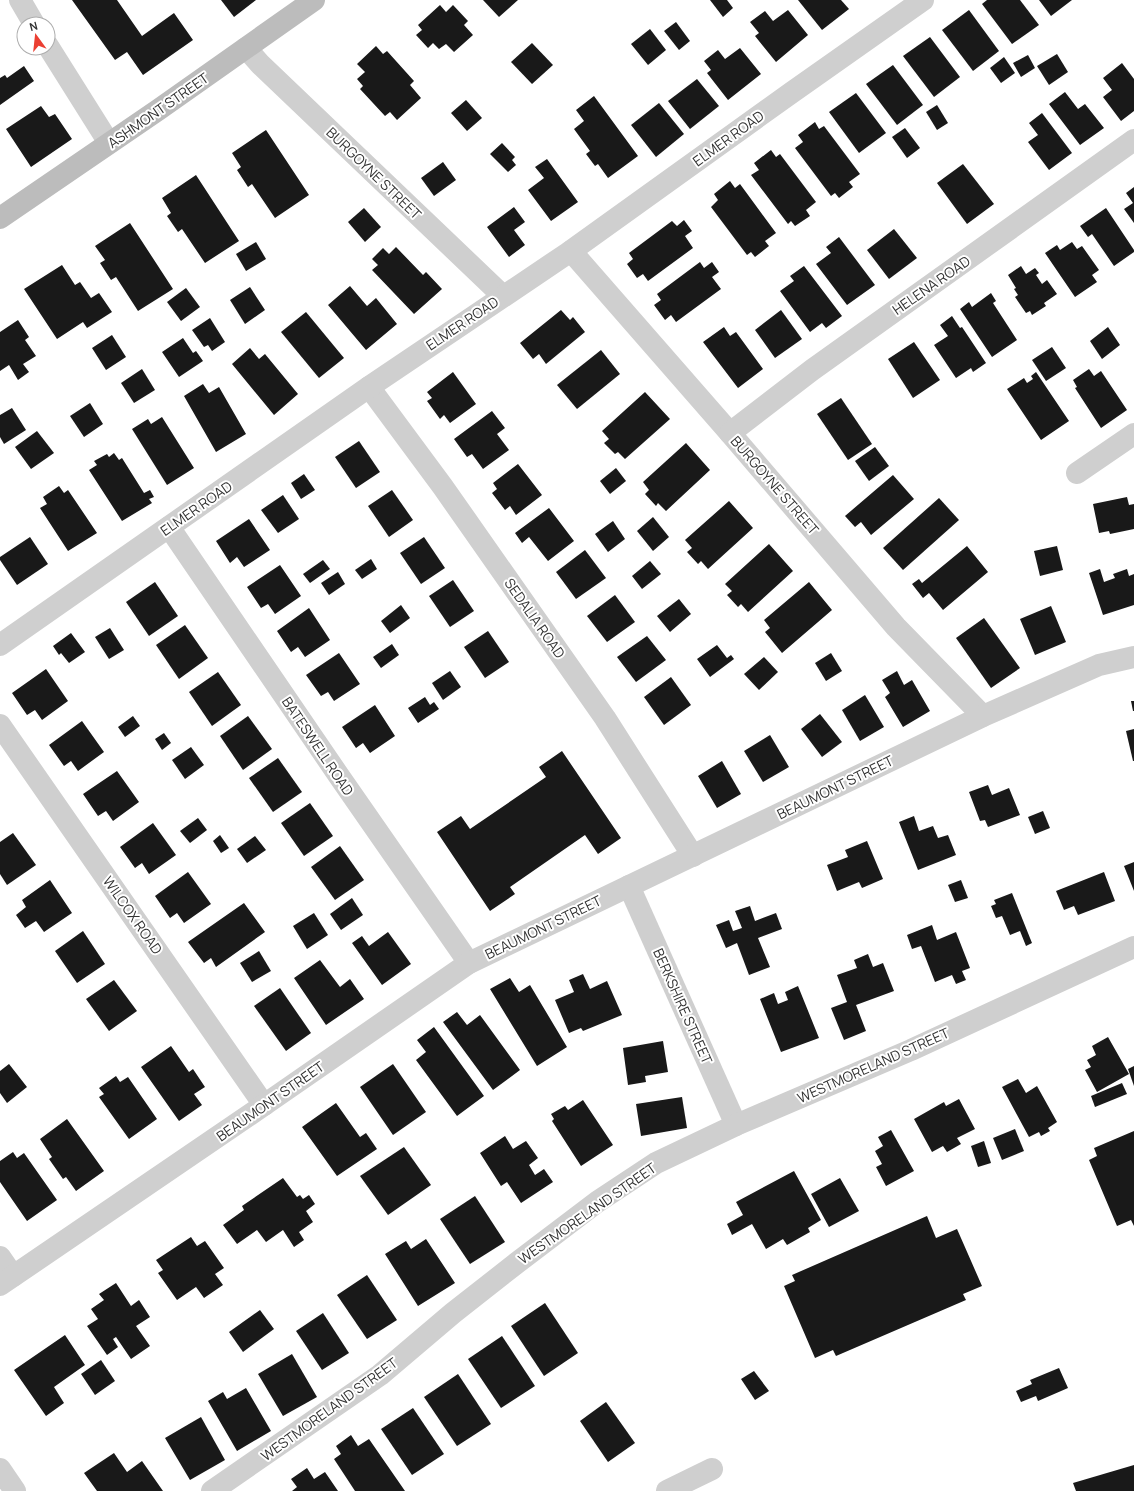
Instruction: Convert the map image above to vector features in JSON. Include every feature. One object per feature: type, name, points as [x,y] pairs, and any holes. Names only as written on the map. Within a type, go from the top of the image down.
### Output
[{"type":"main road","name":"ASHMONT STREET","points":[[0,218],[314,0]]},
{"type":"street","points":[[20,0],[29,16]]},
{"type":"street","name":"ELMER ROAD","points":[[0,645],[368,387],[571,251],[785,97],[924,0]]},
{"type":"street","name":"BURGOYNE STREET","points":[[246,48],[277,80],[503,296]]},
{"type":"street","points":[[54,56],[110,143]]},
{"type":"street","name":"HELENA ROAD","points":[[730,433],[812,370],[1134,140]]},
{"type":"street","name":"BURGOYNE STREET","points":[[571,251],[730,433],[896,627],[983,716]]},
{"type":"street","name":"SEDALIA ROAD","points":[[368,387],[444,487],[600,711],[693,856]]},
{"type":"street","points":[[1077,473],[1134,434]]},
{"type":"street","name":"BATESWELL ROAD","points":[[169,527],[469,963]]},
{"type":"street","name":"BEAUMONT STREET","points":[[7,1281],[469,963],[983,716],[1099,665],[1134,657]]},
{"type":"street","name":"WILCOX ROAD","points":[[0,725],[264,1105]]},
{"type":"street","name":"BERKSHIRE STREET","points":[[629,886],[736,1125]]},
{"type":"street","name":"WESTMORELAND STREET","points":[[212,1491],[380,1374],[453,1313],[597,1202],[656,1163],[736,1125],[911,1050],[1134,947]]},
{"type":"street","points":[[0,1256],[7,1281]]},
{"type":"street","points":[[0,1469],[15,1491]]},
{"type":"street","points":[[667,1491],[712,1469]]},
{"type":"building","points":[[72,0],[117,0],[142,36],[174,13],[193,40],[143,75],[127,52],[115,60]]},
{"type":"building","points":[[221,0],[256,0],[234,17]]},
{"type":"building","points":[[483,0],[518,0],[499,17]]},
{"type":"building","points":[[710,0],[727,0],[733,8],[723,17]]},
{"type":"building","points":[[798,0],[841,0],[849,9],[822,30]]},
{"type":"building","points":[[987,0],[1020,0],[1039,25],[1012,44],[982,4]]},
{"type":"building","points":[[1039,0],[1072,0],[1051,16]]},
{"type":"building","points":[[440,5],[446,12],[453,5],[468,21],[464,25],[473,35],[454,52],[446,44],[439,49],[433,43],[428,48],[416,35],[422,30],[418,25]]},
{"type":"building","points":[[788,10],[808,35],[776,62],[755,36],[759,33],[750,22],[765,11],[773,21]]},
{"type":"building","points":[[969,10],[999,51],[973,71],[942,30]]},
{"type":"building","points":[[676,22],[690,41],[679,50],[664,31]]},
{"type":"building","points":[[650,29],[666,50],[648,65],[631,44]]},
{"type":"building","points":[[930,37],[960,77],[934,97],[903,56]]},
{"type":"building","points":[[532,43],[553,65],[532,84],[511,62]]},
{"type":"building","points":[[376,46],[383,54],[387,51],[414,81],[410,85],[421,98],[397,120],[390,112],[385,116],[360,89],[363,86],[357,79],[365,72],[357,64]]},
{"type":"building","points":[[740,48],[761,74],[728,100],[707,73],[711,70],[704,61],[718,50],[725,59]]},
{"type":"building","points":[[1057,54],[1068,72],[1049,85],[1037,66]]},
{"type":"building","points":[[1028,55],[1035,68],[1021,77],[1013,63]]},
{"type":"building","points":[[1004,57],[1015,73],[1001,83],[990,68]]},
{"type":"building","points":[[1122,63],[1134,79],[1134,111],[1121,121],[1103,97],[1112,90],[1103,78]]},
{"type":"building","points":[[893,65],[923,105],[897,125],[866,84]]},
{"type":"building","points":[[24,66],[34,81],[0,105],[0,78],[5,75],[7,78]]},
{"type":"building","points":[[697,79],[719,106],[690,129],[668,101]]},
{"type":"building","points":[[1065,92],[1078,109],[1085,104],[1104,128],[1080,145],[1049,104]]},
{"type":"building","points":[[856,93],[886,133],[859,153],[829,112]]},
{"type":"building","points":[[594,96],[638,156],[608,178],[598,164],[595,166],[586,154],[590,151],[574,129],[584,121],[576,110]]},
{"type":"building","points":[[466,100],[482,118],[467,131],[451,113]]},
{"type":"building","points":[[659,103],[684,134],[656,157],[631,125]]},
{"type":"building","points":[[937,105],[948,123],[937,130],[926,112]]},
{"type":"building","points":[[41,106],[49,117],[55,114],[72,139],[31,167],[6,129]]},
{"type":"building","points":[[1042,113],[1072,153],[1049,170],[1028,142],[1038,135],[1029,123]]},
{"type":"building","points":[[815,122],[819,129],[824,126],[860,174],[849,182],[853,187],[839,198],[835,193],[831,196],[795,148],[803,142],[798,135]]},
{"type":"building","points":[[905,128],[920,148],[907,158],[892,137]]},
{"type":"building","points":[[266,130],[309,195],[275,218],[252,184],[248,187],[237,170],[241,167],[232,153]]},
{"type":"building","points":[[502,143],[515,157],[512,160],[516,165],[508,172],[490,154]]},
{"type":"building","points":[[771,150],[776,157],[780,154],[816,202],[806,210],[810,216],[795,226],[791,221],[788,224],[751,175],[759,170],[754,163]]},
{"type":"building","points":[[547,159],[578,202],[551,221],[528,190],[544,178],[535,167]]},
{"type":"building","points":[[443,162],[456,180],[434,196],[421,178]]},
{"type":"building","points":[[963,164],[994,204],[967,224],[937,183]]},
{"type":"building","points":[[196,175],[239,241],[205,263],[182,229],[178,232],[167,216],[171,213],[162,198]]},
{"type":"building","points":[[730,181],[735,188],[740,184],[776,233],[765,241],[769,246],[755,257],[751,252],[747,255],[711,207],[718,200],[714,194]]},
{"type":"building","points":[[1134,187],[1134,223],[1124,209],[1133,203],[1126,193]]},
{"type":"building","points":[[514,207],[525,222],[514,230],[525,245],[509,257],[487,227]]},
{"type":"building","points":[[364,208],[381,227],[365,242],[348,222]]},
{"type":"building","points":[[1106,208],[1134,250],[1134,252],[1114,266],[1092,234],[1088,237],[1080,226]]},
{"type":"building","points":[[684,220],[692,231],[685,236],[693,248],[648,281],[643,274],[637,278],[627,264],[633,259],[629,253],[672,221],[677,226]]},
{"type":"building","points":[[130,223],[173,289],[138,311],[116,277],[111,280],[100,263],[105,260],[95,246]]},
{"type":"building","points":[[894,229],[917,258],[889,279],[867,250]]},
{"type":"building","points":[[839,237],[875,285],[847,305],[816,264],[831,253],[826,247]]},
{"type":"building","points":[[256,242],[266,259],[246,271],[236,254]]},
{"type":"building","points":[[1072,242],[1077,249],[1082,246],[1099,270],[1092,275],[1097,282],[1075,297],[1045,253],[1057,245],[1060,250]]},
{"type":"building","points":[[396,247],[423,275],[426,272],[442,289],[414,314],[372,270],[378,265],[372,259],[383,248],[389,254]]},
{"type":"building","points":[[700,262],[704,268],[712,262],[719,272],[712,277],[721,289],[676,322],[671,315],[665,320],[654,305],[661,300],[657,294]]},
{"type":"building","points":[[62,265],[75,285],[80,282],[91,298],[99,293],[112,312],[87,328],[83,322],[57,339],[24,289]]},
{"type":"building","points":[[804,266],[842,316],[826,328],[822,323],[810,332],[780,291],[794,281],[790,276]]},
{"type":"building","points":[[1021,266],[1026,274],[1035,268],[1039,273],[1036,275],[1042,284],[1047,280],[1057,294],[1044,303],[1046,306],[1032,315],[1030,311],[1026,313],[1015,297],[1018,295],[1014,289],[1016,288],[1008,275]]},
{"type":"building","points":[[350,286],[367,306],[376,298],[397,324],[366,350],[328,305]]},
{"type":"building","points":[[250,287],[265,310],[245,324],[230,300]]},
{"type":"building","points":[[186,288],[200,307],[181,321],[167,302]]},
{"type":"building","points":[[991,293],[996,301],[993,303],[1017,340],[992,357],[960,309],[969,302],[972,307]]},
{"type":"building","points":[[561,310],[570,320],[573,317],[585,332],[546,364],[539,354],[533,359],[520,343]]},
{"type":"building","points":[[781,310],[802,339],[775,358],[755,330]]},
{"type":"building","points":[[306,312],[344,358],[319,378],[281,332]]},
{"type":"building","points":[[952,316],[960,328],[962,327],[986,363],[973,372],[971,368],[956,378],[934,345],[948,336],[940,325]]},
{"type":"building","points":[[210,318],[225,342],[212,351],[208,345],[204,347],[192,330]]},
{"type":"building","points":[[18,320],[29,337],[25,340],[36,356],[23,364],[29,372],[18,380],[9,365],[0,371],[0,332]]},
{"type":"building","points":[[724,327],[730,336],[736,332],[763,369],[738,388],[703,342]]},
{"type":"building","points":[[1108,327],[1120,345],[1102,359],[1090,341]]},
{"type":"building","points":[[112,335],[126,357],[106,370],[92,348]]},
{"type":"building","points":[[183,338],[193,353],[196,351],[203,361],[179,377],[162,352]]},
{"type":"building","points":[[914,342],[940,380],[913,398],[888,359]]},
{"type":"building","points":[[1052,347],[1066,368],[1046,381],[1032,360]]},
{"type":"building","points":[[250,348],[259,359],[265,354],[298,394],[274,415],[232,364]]},
{"type":"building","points":[[601,350],[620,374],[577,409],[557,385]]},
{"type":"building","points":[[142,369],[155,390],[134,403],[121,383]]},
{"type":"building","points":[[1089,369],[1094,376],[1101,371],[1127,410],[1101,428],[1075,388],[1077,387],[1073,380]]},
{"type":"building","points":[[453,372],[476,404],[450,423],[444,415],[440,419],[427,401],[432,398],[427,392]]},
{"type":"building","points":[[1036,372],[1069,421],[1041,440],[1007,389],[1024,378],[1027,383],[1033,379],[1031,376]]},
{"type":"building","points":[[203,384],[209,393],[219,387],[246,434],[216,452],[184,396]]},
{"type":"building","points":[[645,392],[670,419],[625,459],[618,452],[615,454],[604,443],[609,439],[602,431]]},
{"type":"building","points":[[841,398],[872,444],[848,460],[817,414]]},
{"type":"building","points":[[90,403],[103,424],[84,437],[70,416]]},
{"type":"building","points":[[12,408],[26,430],[4,444],[0,437],[0,415]]},
{"type":"building","points":[[492,411],[505,428],[497,434],[509,450],[483,469],[472,454],[467,457],[454,439]]},
{"type":"building","points":[[162,417],[194,468],[167,485],[132,429],[148,419],[151,424]]},
{"type":"building","points":[[37,431],[54,453],[31,469],[15,447]]},
{"type":"building","points":[[359,441],[380,472],[356,488],[335,457]]},
{"type":"building","points":[[686,443],[710,470],[666,511],[658,503],[656,506],[645,494],[649,490],[643,482]]},
{"type":"building","points":[[875,447],[889,466],[869,481],[855,461]]},
{"type":"building","points":[[114,453],[119,460],[122,458],[144,493],[150,490],[154,497],[149,499],[152,503],[122,521],[89,470],[97,465],[94,461],[107,454],[109,457]]},
{"type":"building","points":[[518,464],[542,495],[516,515],[510,506],[505,510],[492,493],[497,489],[493,483]]},
{"type":"building","points":[[616,468],[626,481],[610,494],[600,481]]},
{"type":"building","points":[[304,474],[315,490],[301,499],[291,483]]},
{"type":"building","points":[[893,475],[914,499],[871,535],[861,522],[855,527],[845,516]]},
{"type":"building","points":[[59,486],[64,493],[68,490],[97,533],[68,551],[40,508],[47,504],[43,497]]},
{"type":"building","points":[[392,490],[413,520],[389,537],[368,506]]},
{"type":"building","points":[[283,495],[299,519],[278,533],[261,510]]},
{"type":"building","points":[[1127,497],[1129,505],[1134,504],[1134,529],[1110,534],[1109,531],[1099,533],[1093,504]]},
{"type":"building","points":[[939,498],[959,520],[903,570],[883,548]]},
{"type":"building","points":[[729,501],[753,528],[708,569],[701,561],[698,564],[687,552],[692,548],[685,540]]},
{"type":"building","points":[[549,508],[574,541],[548,561],[529,537],[522,543],[515,533]]},
{"type":"building","points":[[653,517],[669,537],[653,551],[637,531]]},
{"type":"building","points":[[249,519],[270,550],[244,567],[237,557],[230,563],[216,541]]},
{"type":"building","points":[[613,521],[625,539],[608,552],[595,534]]},
{"type":"building","points":[[30,537],[48,564],[17,585],[0,560],[0,557]]},
{"type":"building","points":[[424,537],[445,568],[421,584],[400,553]]},
{"type":"building","points":[[769,544],[793,571],[748,612],[741,604],[738,607],[727,595],[732,591],[725,584]]},
{"type":"building","points":[[967,546],[988,572],[943,610],[929,593],[923,598],[912,584],[919,579],[922,583]]},
{"type":"building","points":[[1057,546],[1063,570],[1040,576],[1034,551]]},
{"type":"building","points":[[585,550],[606,578],[576,599],[556,572]]},
{"type":"building","points":[[371,559],[377,569],[362,579],[355,570]]},
{"type":"building","points":[[323,560],[330,569],[310,583],[303,574]]},
{"type":"building","points":[[650,561],[661,574],[642,589],[632,576]]},
{"type":"building","points":[[280,565],[301,596],[275,614],[268,604],[261,608],[247,587]]},
{"type":"building","points":[[1100,569],[1104,582],[1115,578],[1113,574],[1127,569],[1129,576],[1134,574],[1134,605],[1103,615],[1089,573]]},
{"type":"building","points":[[338,572],[345,584],[329,595],[321,583]]},
{"type":"building","points":[[453,580],[474,611],[450,627],[429,596]]},
{"type":"building","points":[[155,582],[178,616],[149,636],[126,602]]},
{"type":"building","points":[[809,582],[832,610],[782,653],[765,632],[770,628],[764,620]]},
{"type":"building","points":[[615,595],[635,622],[607,642],[587,616]]},
{"type":"building","points":[[679,599],[691,614],[670,632],[657,616]]},
{"type":"building","points":[[401,605],[410,618],[390,633],[381,621]]},
{"type":"building","points":[[1051,606],[1066,642],[1035,655],[1020,619]]},
{"type":"building","points":[[309,608],[330,640],[305,657],[298,647],[291,652],[277,631]]},
{"type":"building","points":[[984,618],[1020,668],[991,688],[956,638]]},
{"type":"building","points":[[185,625],[208,658],[179,679],[156,645]]},
{"type":"building","points":[[110,628],[124,650],[109,659],[95,637]]},
{"type":"building","points":[[488,631],[509,662],[485,678],[464,647]]},
{"type":"building","points":[[71,633],[85,652],[69,663],[61,653],[59,655],[53,646]]},
{"type":"building","points":[[647,636],[666,660],[636,682],[617,657]]},
{"type":"building","points":[[392,644],[399,655],[381,668],[373,657]]},
{"type":"building","points":[[717,645],[727,658],[731,655],[734,659],[710,677],[697,659]]},
{"type":"building","points":[[339,653],[360,684],[334,701],[328,692],[321,696],[306,675]]},
{"type":"building","points":[[831,653],[842,671],[826,681],[815,663]]},
{"type":"building","points":[[764,657],[778,672],[759,690],[744,674]]},
{"type":"building","points":[[46,669],[68,701],[42,720],[35,710],[27,715],[12,693]]},
{"type":"building","points":[[450,671],[461,687],[443,700],[432,683]]},
{"type":"building","points":[[897,671],[904,685],[912,680],[930,711],[903,727],[885,697],[890,693],[882,680]]},
{"type":"building","points":[[218,672],[241,705],[212,726],[189,692]]},
{"type":"building","points":[[671,677],[691,705],[664,725],[644,697]]},
{"type":"building","points":[[865,695],[884,727],[860,741],[842,710]]},
{"type":"building","points":[[425,697],[430,705],[434,702],[439,709],[418,723],[408,708]]},
{"type":"building","points":[[1131,701],[1134,701],[1134,711],[1133,711]]},
{"type":"building","points":[[375,705],[395,736],[370,753],[363,743],[356,748],[342,727]]},
{"type":"building","points":[[820,714],[842,742],[822,757],[801,729]]},
{"type":"building","points":[[133,716],[140,726],[125,737],[118,727]]},
{"type":"building","points":[[248,716],[272,749],[243,770],[220,736]]},
{"type":"building","points":[[82,721],[104,752],[78,771],[71,761],[64,766],[49,745]]},
{"type":"building","points":[[1134,729],[1134,761],[1133,761],[1126,731]]},
{"type":"building","points":[[164,733],[171,743],[162,750],[155,739]]},
{"type":"building","points":[[770,735],[789,767],[763,782],[744,751]]},
{"type":"building","points":[[191,747],[204,765],[185,779],[172,760]]},
{"type":"building","points":[[562,751],[621,838],[598,854],[585,835],[510,887],[515,894],[490,911],[437,832],[461,816],[470,829],[546,777],[539,767]]},
{"type":"building","points":[[278,758],[302,792],[273,812],[249,778]]},
{"type":"building","points":[[722,761],[741,794],[717,808],[698,776]]},
{"type":"building","points":[[117,771],[139,802],[113,821],[106,811],[98,816],[83,794]]},
{"type":"building","points":[[988,785],[992,795],[1009,788],[1020,815],[988,827],[985,820],[980,821],[969,792]]},
{"type":"building","points":[[310,803],[333,836],[304,856],[281,823]]},
{"type":"building","points":[[1043,811],[1050,828],[1035,834],[1028,817]]},
{"type":"building","points":[[914,816],[919,831],[933,826],[938,838],[948,835],[956,855],[918,870],[899,822]]},
{"type":"building","points":[[198,818],[207,830],[190,843],[180,831]]},
{"type":"building","points":[[153,823],[176,855],[149,874],[142,863],[135,868],[120,847]]},
{"type":"building","points":[[13,833],[36,865],[7,885],[0,874],[0,842]]},
{"type":"building","points":[[220,835],[229,848],[221,853],[213,841]]},
{"type":"building","points":[[255,836],[266,850],[247,863],[237,849]]},
{"type":"building","points":[[867,841],[883,879],[862,888],[859,882],[837,891],[827,865],[848,857],[845,850]]},
{"type":"building","points":[[340,846],[364,880],[335,900],[311,867]]},
{"type":"building","points":[[1134,862],[1134,891],[1124,866]]},
{"type":"building","points":[[188,872],[211,904],[184,923],[177,913],[170,918],[155,896]]},
{"type":"building","points":[[1104,872],[1115,901],[1078,915],[1074,906],[1064,910],[1056,891]]},
{"type":"building","points":[[50,880],[72,913],[44,932],[36,921],[25,928],[16,915],[26,907],[22,900]]},
{"type":"building","points":[[961,880],[968,898],[955,902],[948,885]]},
{"type":"building","points":[[1012,893],[1032,943],[1026,946],[1020,931],[1010,935],[1002,916],[996,918],[991,906],[996,904],[994,900]]},
{"type":"building","points":[[352,898],[363,915],[341,930],[330,914]]},
{"type":"building","points":[[244,903],[265,932],[216,967],[211,958],[204,963],[188,942]]},
{"type":"building","points":[[750,906],[755,921],[776,913],[782,929],[758,938],[770,967],[749,975],[737,943],[726,948],[716,925],[729,920],[733,931],[742,928],[735,911]]},
{"type":"building","points":[[314,913],[328,935],[307,949],[293,926]]},
{"type":"building","points":[[932,925],[937,940],[956,932],[970,968],[962,971],[966,980],[956,984],[952,975],[935,982],[921,946],[912,949],[907,935]]},
{"type":"building","points":[[83,931],[105,964],[77,983],[55,951]]},
{"type":"building","points":[[388,932],[411,964],[382,985],[352,943],[362,936],[369,946]]},
{"type":"building","points":[[259,951],[271,971],[252,982],[240,963]]},
{"type":"building","points":[[868,954],[873,967],[883,963],[894,991],[856,1005],[866,1031],[844,1040],[831,1008],[847,1002],[837,975],[857,968],[854,960]]},
{"type":"building","points":[[320,960],[340,987],[350,979],[364,999],[326,1025],[294,978]]},
{"type":"building","points":[[583,974],[590,989],[607,981],[622,1015],[583,1031],[581,1028],[569,1033],[555,1000],[574,992],[569,980]]},
{"type":"building","points":[[510,978],[519,992],[530,985],[567,1047],[537,1066],[490,989]]},
{"type":"building","points":[[114,980],[137,1011],[109,1031],[86,999]]},
{"type":"building","points":[[798,986],[819,1038],[781,1052],[760,999],[774,993],[778,1004],[788,1000],[785,992]]},
{"type":"building","points":[[280,988],[311,1033],[286,1051],[254,1006]]},
{"type":"building","points":[[457,1012],[467,1025],[480,1015],[520,1070],[493,1090],[443,1022]]},
{"type":"building","points":[[434,1027],[484,1096],[457,1116],[416,1060],[426,1052],[417,1040]]},
{"type":"building","points":[[1108,1037],[1129,1074],[1097,1092],[1085,1070],[1091,1067],[1087,1060],[1096,1055],[1092,1046]]},
{"type":"building","points":[[663,1041],[668,1072],[645,1076],[646,1082],[628,1085],[623,1048]]},
{"type":"building","points":[[171,1046],[189,1072],[193,1069],[205,1087],[194,1094],[202,1105],[179,1121],[141,1067]]},
{"type":"building","points":[[9,1064],[27,1087],[7,1103],[0,1093],[0,1071]]},
{"type":"building","points":[[393,1064],[426,1112],[393,1135],[360,1087]]},
{"type":"building","points":[[1134,1066],[1134,1086],[1128,1069]]},
{"type":"building","points":[[116,1076],[120,1082],[128,1077],[157,1119],[129,1139],[99,1097],[104,1094],[99,1088]]},
{"type":"building","points":[[1018,1079],[1026,1093],[1037,1086],[1057,1122],[1048,1128],[1050,1131],[1041,1136],[1039,1132],[1029,1137],[1002,1087]]},
{"type":"building","points":[[1122,1083],[1127,1094],[1095,1107],[1091,1096]]},
{"type":"building","points":[[682,1097],[687,1128],[641,1136],[636,1104]]},
{"type":"building","points":[[959,1099],[975,1129],[957,1138],[961,1144],[947,1152],[943,1146],[932,1152],[914,1119],[944,1102],[946,1106]]},
{"type":"building","points":[[583,1100],[613,1145],[581,1166],[552,1121],[554,1119],[551,1114],[565,1106],[568,1110]]},
{"type":"building","points":[[336,1103],[360,1137],[366,1133],[377,1149],[337,1176],[302,1127]]},
{"type":"building","points":[[67,1119],[104,1171],[76,1191],[66,1177],[63,1179],[49,1159],[52,1157],[40,1139]]},
{"type":"building","points":[[1015,1129],[1024,1151],[1002,1160],[993,1138]]},
{"type":"building","points":[[891,1130],[914,1171],[886,1186],[876,1167],[882,1164],[875,1151],[883,1146],[878,1137]]},
{"type":"building","points":[[1134,1131],[1134,1226],[1131,1220],[1117,1226],[1089,1160],[1097,1156],[1094,1148]]},
{"type":"building","points":[[505,1136],[513,1149],[526,1141],[538,1158],[529,1165],[535,1175],[544,1169],[553,1182],[521,1203],[507,1182],[501,1186],[480,1153]]},
{"type":"building","points":[[984,1141],[991,1163],[978,1167],[971,1146]]},
{"type":"building","points":[[404,1147],[431,1185],[388,1215],[360,1176]]},
{"type":"building","points":[[13,1152],[17,1158],[24,1153],[57,1200],[27,1221],[0,1182],[0,1161]]},
{"type":"building","points":[[794,1171],[821,1220],[808,1228],[810,1232],[787,1245],[783,1239],[766,1249],[752,1224],[732,1235],[727,1224],[743,1215],[736,1202]]},
{"type":"building","points":[[283,1178],[297,1197],[300,1195],[303,1199],[309,1195],[315,1204],[306,1211],[313,1222],[299,1232],[304,1240],[294,1247],[283,1230],[266,1242],[257,1230],[237,1244],[223,1225],[244,1210],[242,1206]]},
{"type":"building","points":[[840,1178],[859,1211],[829,1227],[811,1194]]},
{"type":"building","points":[[475,1196],[505,1242],[470,1264],[440,1219]]},
{"type":"building","points":[[927,1216],[936,1238],[957,1229],[982,1286],[963,1294],[966,1300],[836,1356],[833,1350],[815,1358],[784,1286],[795,1281],[792,1275]]},
{"type":"building","points":[[191,1237],[197,1246],[205,1241],[224,1268],[215,1274],[223,1285],[204,1298],[196,1287],[177,1300],[158,1273],[163,1270],[156,1260]]},
{"type":"building","points":[[426,1239],[455,1283],[418,1306],[385,1254],[406,1241],[411,1249]]},
{"type":"building","points":[[367,1275],[397,1320],[367,1339],[337,1295]]},
{"type":"building","points":[[116,1283],[131,1306],[139,1300],[150,1317],[136,1326],[150,1346],[131,1359],[116,1337],[113,1339],[118,1347],[107,1355],[87,1326],[98,1319],[91,1309],[104,1300],[99,1294]]},
{"type":"building","points":[[545,1303],[578,1353],[544,1376],[511,1326]]},
{"type":"building","points":[[260,1310],[274,1329],[243,1352],[229,1332]]},
{"type":"building","points":[[323,1313],[349,1353],[322,1370],[296,1331]]},
{"type":"building","points":[[65,1335],[85,1365],[54,1387],[64,1403],[46,1416],[14,1370]]},
{"type":"building","points":[[502,1336],[535,1386],[501,1408],[468,1359]]},
{"type":"building","points":[[292,1354],[317,1397],[283,1416],[258,1374]]},
{"type":"building","points":[[101,1360],[115,1381],[95,1395],[81,1374]]},
{"type":"building","points":[[1059,1368],[1068,1388],[1038,1401],[1036,1396],[1021,1402],[1016,1391],[1032,1384],[1030,1380]]},
{"type":"building","points":[[754,1371],[769,1391],[755,1400],[741,1379]]},
{"type":"building","points":[[458,1374],[491,1424],[457,1446],[424,1397]]},
{"type":"building","points":[[246,1388],[271,1431],[237,1451],[208,1401],[223,1392],[227,1399]]},
{"type":"building","points":[[606,1402],[635,1443],[608,1462],[580,1421]]},
{"type":"building","points":[[413,1408],[444,1454],[412,1475],[381,1429]]},
{"type":"building","points":[[201,1417],[225,1460],[190,1480],[165,1438]]},
{"type":"building","points":[[351,1435],[358,1446],[369,1439],[405,1491],[355,1491],[334,1459],[341,1454],[336,1446]]},
{"type":"building","points":[[114,1453],[127,1472],[142,1461],[163,1491],[97,1491],[84,1473]]},
{"type":"building","points":[[1134,1465],[1134,1491],[1076,1491],[1073,1483]]},
{"type":"building","points":[[307,1468],[314,1479],[325,1472],[338,1491],[292,1491],[297,1487],[291,1479]]}]
